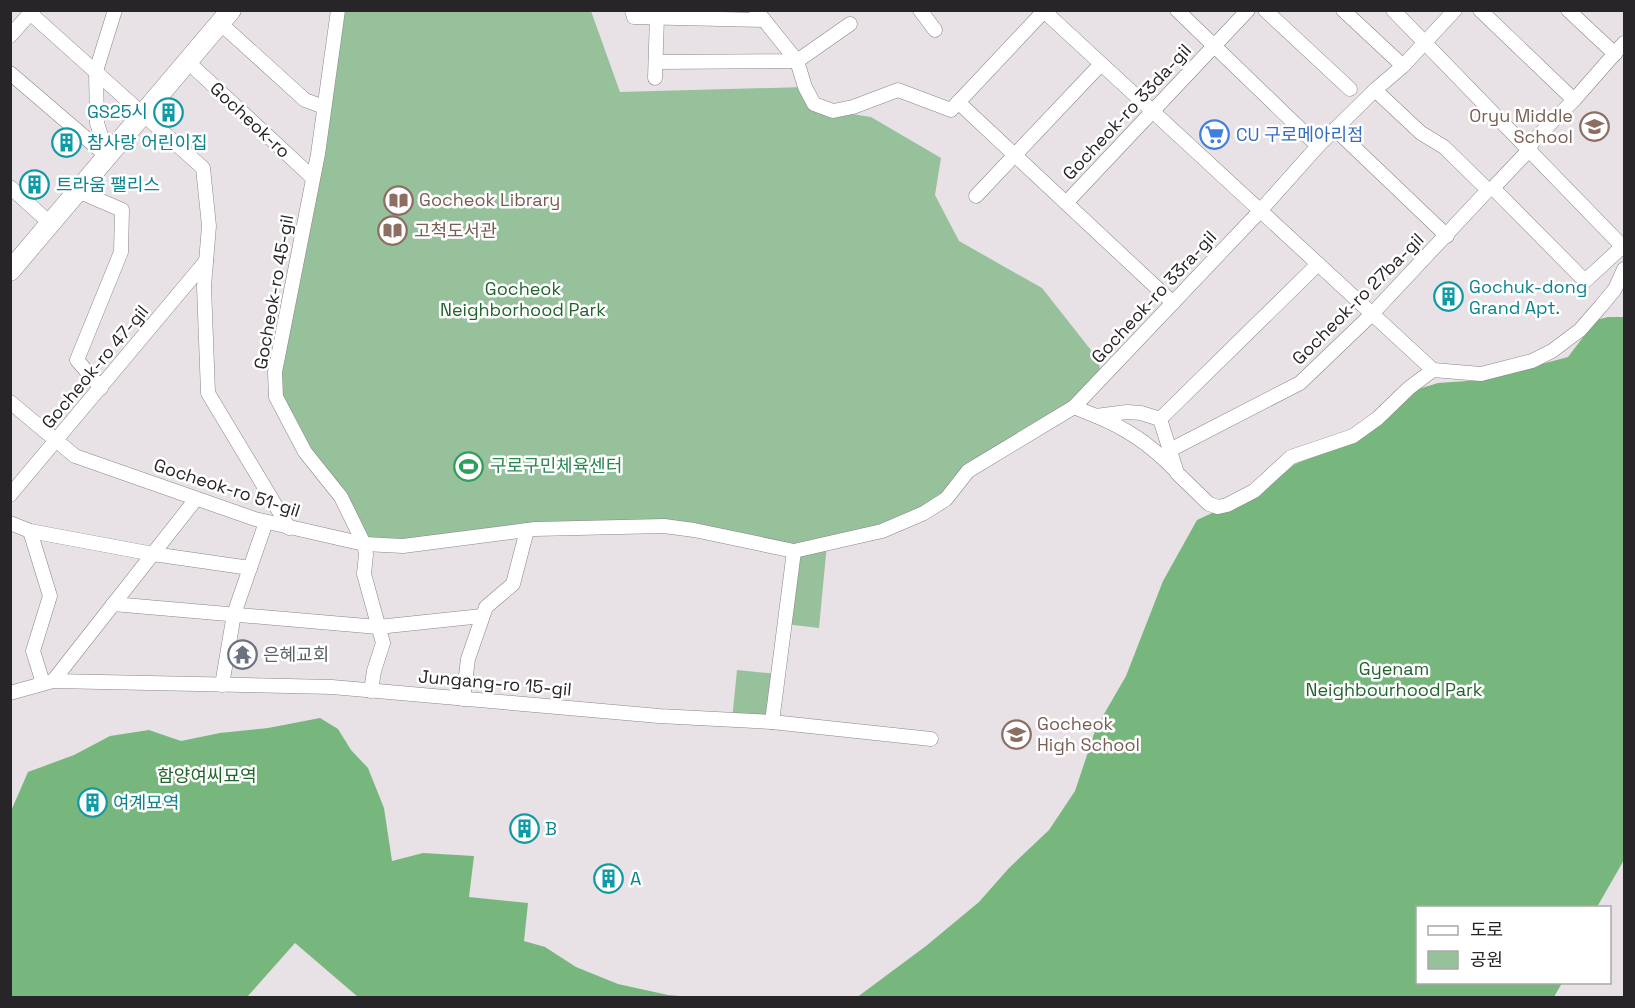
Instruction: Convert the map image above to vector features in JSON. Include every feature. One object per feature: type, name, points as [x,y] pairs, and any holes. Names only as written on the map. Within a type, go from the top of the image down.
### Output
[{"type":"main road","points":[[10,271],[226,17]]},
{"type":"street","points":[[108,157],[97,123],[96,71],[115,10]]},
{"type":"street","name":"Gocheok-ro 45-gil","points":[[338,10],[313,178],[275,372],[276,397],[305,452],[341,497],[364,544],[366,554],[364,574],[383,643],[374,671],[371,691]]},
{"type":"street","points":[[632,10],[634,17],[760,15],[797,61],[805,87],[814,104],[832,111],[853,107],[898,90],[955,106],[1014,154],[1173,303]]},
{"type":"street","points":[[920,10],[935,30]]},
{"type":"street","points":[[1177,10],[1215,46]]},
{"type":"street","name":"Gocheok-ro 33da-gil","points":[[1066,203],[1248,10]]},
{"type":"street","points":[[1265,10],[1350,89]]},
{"type":"street","points":[[1343,10],[1402,66]]},
{"type":"street","points":[[1375,90],[1420,133],[1444,147],[1491,189],[1585,281],[1624,247],[1393,10]]},
{"type":"street","name":"Gocheok-ro 33ra-gil","points":[[1074,407],[1260,211],[1318,146],[1402,66],[1455,10]]},
{"type":"street","points":[[1480,10],[1574,100]]},
{"type":"street","points":[[1568,10],[1620,49]]},
{"type":"street","points":[[955,106],[1045,11],[1433,370],[1481,374],[1532,361],[1552,351],[1580,330],[1615,289],[1624,269]]},
{"type":"street","points":[[10,36],[31,12],[203,168],[208,226],[204,297],[208,393],[289,528]]},
{"type":"street","points":[[226,17],[304,100],[324,107]]},
{"type":"street","points":[[655,78],[657,17]]},
{"type":"street","points":[[656,62],[797,61],[850,24]]},
{"type":"street","name":"Gocheok-ro 33da-gil","points":[[1215,46],[1318,146]]},
{"type":"street","name":"Gocheok-ro 27ba-gil","points":[[1170,450],[1300,383],[1372,314],[1447,236],[1620,49]]},
{"type":"street","name":"Gocheok-ro","points":[[188,62],[313,178]]},
{"type":"street","points":[[976,196],[1101,64]]},
{"type":"street","points":[[10,73],[108,157]]},
{"type":"street","points":[[1335,129],[1447,236]]},
{"type":"street","points":[[10,187],[51,224]]},
{"type":"street","points":[[78,191],[122,210],[121,252],[78,360],[101,388]]},
{"type":"street","name":"Gocheok-ro 47-gil","points":[[10,495],[206,261]]},
{"type":"street","points":[[1160,419],[1318,264]]},
{"type":"street","points":[[1074,407],[1114,423],[1153,449],[1209,504],[1218,507],[1227,505],[1254,491],[1291,458],[1353,436],[1378,418],[1409,388],[1433,370]]},
{"type":"street","name":"Gocheok-ro 51-gil","points":[[10,402],[75,456],[266,522],[364,544],[403,546],[526,530],[664,526],[794,551],[882,531],[924,513],[946,499],[968,471],[1074,407]]},
{"type":"street","points":[[1096,416],[1127,412],[1141,413],[1160,419]]},
{"type":"street","points":[[1160,419],[1177,473]]},
{"type":"street","points":[[30,531],[50,596],[33,651],[48,682],[196,499]]},
{"type":"street","points":[[222,684],[234,614],[266,522]]},
{"type":"street","points":[[10,523],[30,531],[153,554],[250,568]]},
{"type":"street","points":[[463,699],[468,659],[482,616],[486,607],[513,584],[526,530]]},
{"type":"street","points":[[772,722],[794,551]]},
{"type":"street","points":[[113,604],[378,627],[482,616]]},
{"type":"street","name":"Jungang-ro 15-gil","points":[[10,693],[48,682],[332,687],[659,716],[772,722],[931,739]]},
{"type":"green space","name":"Gocheok Neighborhood Park","points":[[338,10],[591,11],[620,92],[805,87],[833,111],[871,117],[941,158],[935,195],[959,241],[1042,288],[1098,359],[1102,378],[1074,407],[968,471],[924,513],[827,544],[819,628],[785,624],[794,551],[664,526],[364,544],[276,397]]},
{"type":"green space","name":"Gyenam Neighbourhood Park","points":[[1624,317],[1624,860],[1598,906],[1416,906],[1416,984],[1561,984],[1554,997],[856,998],[926,946],[979,902],[1009,868],[1049,830],[1075,791],[1096,728],[1126,676],[1163,581],[1197,520],[1266,488],[1295,464],[1354,441],[1388,418],[1412,391],[1438,383],[1482,380],[1568,357],[1596,320]]},
{"type":"green space","points":[[737,670],[778,674],[772,722],[732,720]]},
{"type":"green space","name":"함양여씨묘역","points":[[320,718],[338,729],[351,750],[368,768],[384,808],[392,861],[423,853],[474,856],[469,897],[528,903],[524,941],[545,947],[576,967],[618,984],[668,995],[692,997],[358,997],[295,943],[247,997],[11,997],[11,811],[28,772],[74,755],[110,736],[149,730],[181,741]]},
{"type":"place","name":"GS25시","points":[[169,112]]},
{"type":"place","name":"Oryu Middle School","points":[[1594,126]]},
{"type":"place","name":"CU 구로메아리점","points":[[1215,135]]},
{"type":"place","name":"참사랑 어린이집","points":[[66,143]]},
{"type":"place","name":"트라움 팰리스","points":[[35,185]]},
{"type":"place","name":"Gocheok Library","points":[[398,200]]},
{"type":"place","name":"고척도서관","points":[[393,231]]},
{"type":"place","name":"Gochuk-dong Grand Apt.","points":[[1448,297]]},
{"type":"place","name":"구로구민체육센터","points":[[469,466]]},
{"type":"place","name":"은혜교회","points":[[242,655]]},
{"type":"place","name":"Gocheok High School","points":[[1016,734]]},
{"type":"place","name":"여계묘역","points":[[92,803]]},
{"type":"place","name":"B","points":[[524,829]]},
{"type":"place","name":"A","points":[[609,879]]}]
